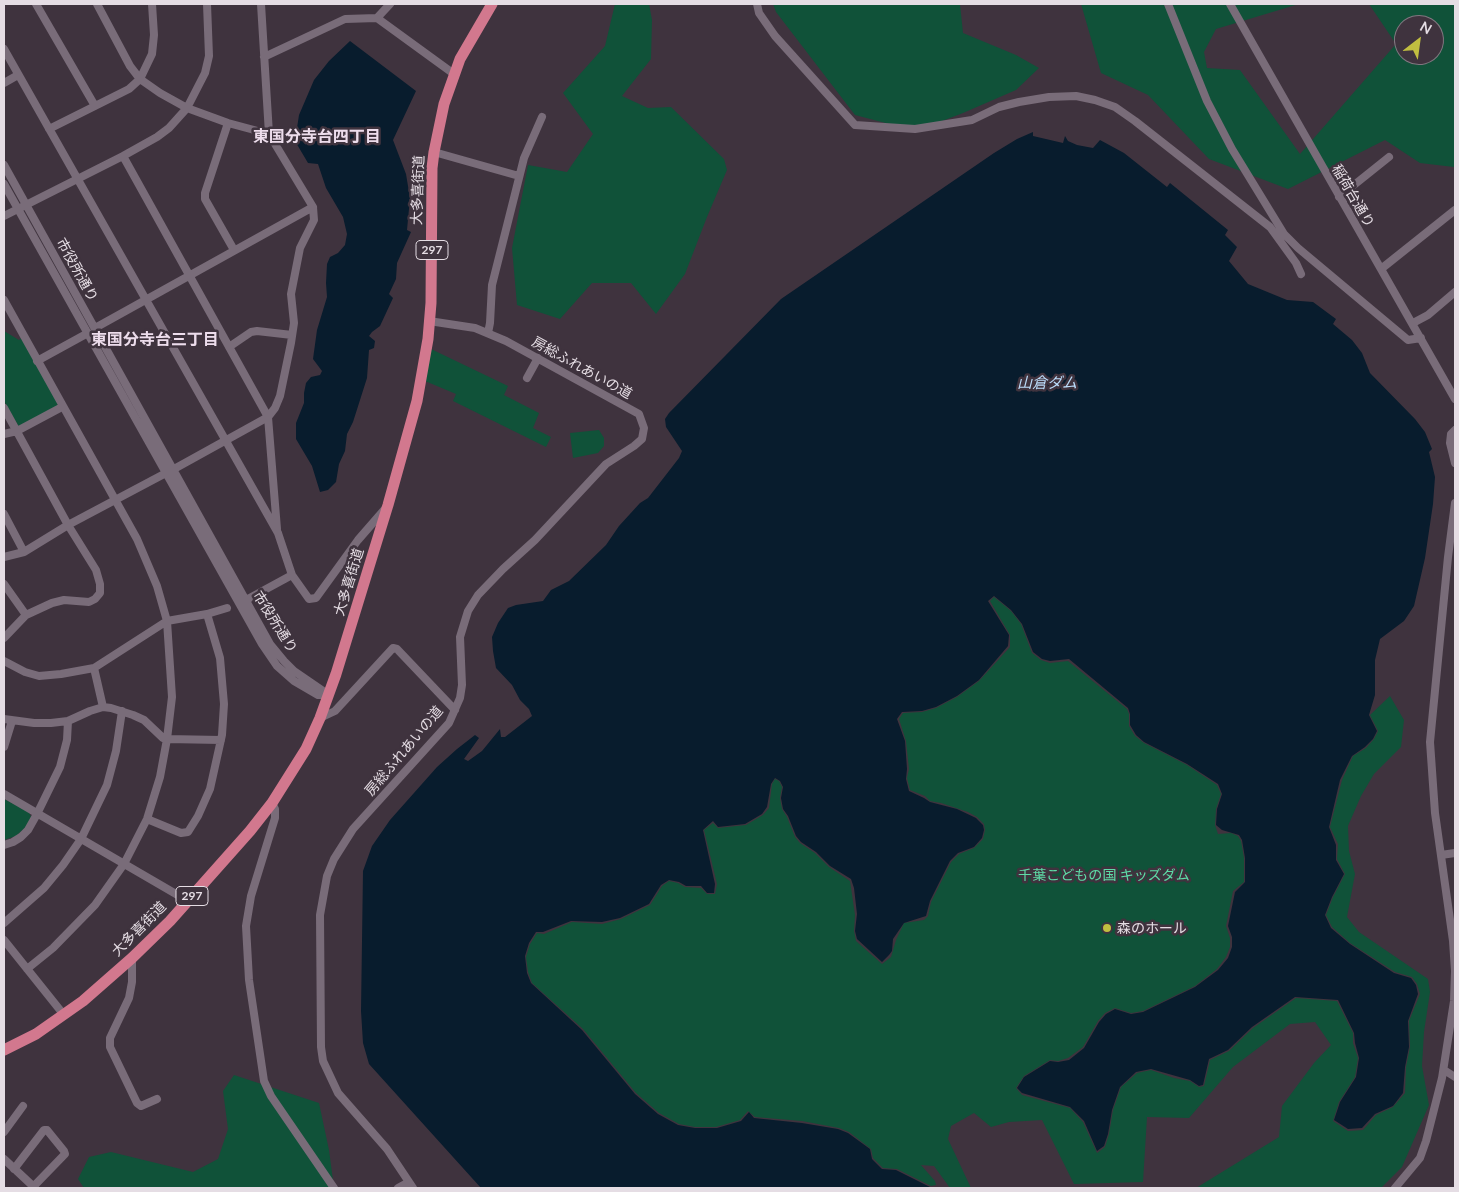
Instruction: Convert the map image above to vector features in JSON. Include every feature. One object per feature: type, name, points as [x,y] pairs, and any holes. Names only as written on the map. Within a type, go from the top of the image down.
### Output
[{"type":"highway","name":"大多喜街道","points":[[4,1050],[36,1034],[64,1015],[98,989],[132,958],[188,901],[250,831],[272,803],[306,749],[329,695],[388,505],[417,401],[430,321],[432,282],[431,185],[434,152],[444,104],[454,74],[470,40],[492,4]]},
{"type":"street","points":[[36,4],[95,106]]},
{"type":"street","points":[[97,4],[130,66],[140,78],[160,93],[187,108],[228,123],[269,134]]},
{"type":"street","points":[[49,130],[129,89],[140,78],[152,54],[154,35],[152,4]]},
{"type":"street","points":[[4,216],[123,156],[169,128],[187,108],[205,74],[209,56],[206,4]]},
{"type":"street","points":[[4,558],[24,552],[68,525],[268,417],[275,408],[280,396],[294,323],[291,294],[300,248],[314,220],[313,207],[269,134],[261,4]]},
{"type":"street","points":[[378,18],[390,4]]},
{"type":"street","points":[[757,4],[759,13],[775,36],[855,125],[915,129],[972,120],[1006,105],[1049,97],[1076,96],[1115,107],[1270,227],[1296,262],[1301,274]]},
{"type":"street","points":[[1168,4],[1207,101],[1232,148],[1284,234],[1298,248],[1408,340],[1421,338]]},
{"type":"street","name":"稲荷台通り","points":[[1230,4],[1455,399]]},
{"type":"street","points":[[264,58],[345,19],[378,18],[454,74]]},
{"type":"street","points":[[4,49],[278,533],[292,575],[309,599],[313,600],[358,540],[388,505]]},
{"type":"street","points":[[4,83],[18,74]]},
{"type":"street","points":[[488,333],[492,285],[519,176],[524,158],[542,117]]},
{"type":"street","points":[[228,123],[205,193],[205,199],[234,250]]},
{"type":"street","points":[[434,152],[519,176]]},
{"type":"street","points":[[123,156],[268,417],[278,533]]},
{"type":"street","points":[[1339,197],[1389,157]]},
{"type":"street","name":"市役所通り","points":[[4,165],[91,331]]},
{"type":"street","name":"市役所通り","points":[[4,184],[91,331],[270,644],[299,675],[329,695]]},
{"type":"street","points":[[38,361],[313,207]]},
{"type":"street","points":[[1381,269],[1455,210]]},
{"type":"street","points":[[1413,324],[1428,315],[1455,292]]},
{"type":"street","points":[[4,300],[140,546],[157,586],[167,621],[172,697],[160,777],[146,818],[124,864],[88,912],[53,948],[27,969]]},
{"type":"street","name":"房総ふれあいの道","points":[[411,1185],[387,1149],[338,1093],[323,1061],[321,1046],[320,915],[327,876],[343,843],[353,829],[449,723],[460,698],[462,685],[460,637],[468,611],[478,595],[502,569],[535,540],[606,464],[642,439],[644,428],[639,414],[538,358],[488,333],[458,325],[430,321]]},
{"type":"street","points":[[229,347],[251,332],[292,335]]},
{"type":"street","points":[[527,378],[538,358]]},
{"type":"street","points":[[4,434],[17,431],[62,407]]},
{"type":"street","points":[[4,408],[68,525],[96,570],[100,584],[100,593],[89,602],[64,600],[26,614],[4,638]]},
{"type":"street","points":[[1455,430],[1451,434],[1450,443],[1455,463]]},
{"type":"street","name":"市役所通り","points":[[170,471],[270,658],[294,681],[309,691],[318,695],[329,695]]},
{"type":"street","points":[[1395,1188],[1420,1158],[1434,1114],[1444,1070],[1452,1020],[1455,971],[1451,896],[1441,855],[1433,794],[1430,742],[1455,503]]},
{"type":"street","points":[[4,514],[24,552]]},
{"type":"street","points":[[246,600],[292,575]]},
{"type":"street","points":[[4,584],[26,614]]},
{"type":"street","points":[[4,661],[25,672],[39,676],[94,668],[167,621],[208,614],[227,608]]},
{"type":"street","points":[[146,818],[181,833],[188,832],[198,816],[210,788],[221,740],[224,704],[220,658],[208,614]]},
{"type":"street","points":[[320,718],[335,711],[393,648],[397,649],[455,710]]},
{"type":"street","points":[[94,668],[103,707]]},
{"type":"street","points":[[4,747],[8,720],[34,723],[68,721],[103,707],[122,711],[144,720],[163,738],[221,740]]},
{"type":"street","points":[[4,923],[44,888],[81,839],[107,785],[116,751],[122,711]]},
{"type":"street","points":[[4,845],[21,837],[38,814],[60,767],[67,740],[68,721]]},
{"type":"street","points":[[4,794],[188,901]]},
{"type":"street","points":[[272,803],[275,809],[275,818],[252,896],[246,926],[249,980],[264,1081],[272,1096],[334,1188]]},
{"type":"street","points":[[1441,855],[1455,853]]},
{"type":"street","points":[[4,940],[64,1015]]},
{"type":"street","points":[[132,958],[132,982],[129,998],[110,1038],[110,1047],[137,1103],[141,1106],[156,1099]]},
{"type":"street","points":[[1444,1070],[1455,1077]]},
{"type":"street","points":[[4,1132],[24,1106]]},
{"type":"street","points":[[4,1159],[14,1169],[34,1188],[65,1154],[47,1130],[44,1130],[14,1169]]},
{"type":"street","points":[[398,1188],[411,1185]]},
{"type":"green space","points":[[615,4],[649,4],[652,20],[651,59],[622,96],[648,108],[671,107],[724,159],[727,170],[685,274],[656,314],[631,283],[592,283],[560,319],[517,305],[512,248],[528,165],[567,172],[593,134],[563,93],[605,46]]},
{"type":"green space","points":[[773,4],[960,4],[963,33],[1016,55],[1039,68],[1016,90],[916,131],[855,115],[776,12]]},
{"type":"green space","points":[[1081,4],[1299,4],[1216,29],[1204,52],[1207,68],[1240,70],[1300,154],[1394,46],[1394,65],[1444,65],[1444,15],[1394,15],[1394,41],[1369,4],[1455,4],[1454,167],[1420,163],[1385,140],[1288,189],[1209,159],[1148,95],[1101,73]]},
{"type":"green space","points":[[4,331],[19,340],[21,338],[58,403],[57,407],[19,427],[4,401]]},
{"type":"green space","points":[[431,349],[508,386],[504,395],[539,413],[533,428],[551,437],[546,447],[453,401],[456,394],[425,381]]},
{"type":"green space","points":[[599,430],[604,438],[604,446],[598,453],[573,458],[570,433]]},
{"type":"green space","name":"千葉こどもの国 キッズダム","points":[[994,597],[1011,611],[1021,624],[1032,653],[1041,660],[1050,663],[1068,661],[1127,709],[1129,726],[1135,736],[1144,743],[1187,765],[1217,785],[1221,794],[1216,809],[1215,825],[1218,834],[1231,833],[1238,836],[1241,841],[1244,858],[1244,882],[1233,891],[1226,926],[1230,938],[1230,947],[1226,957],[1217,969],[1195,986],[1143,1011],[1131,1013],[1115,1008],[1105,1013],[1098,1021],[1083,1047],[1068,1058],[1058,1061],[1050,1060],[1024,1076],[1016,1088],[1022,1095],[1070,1108],[1083,1122],[1097,1153],[1105,1147],[1113,1110],[1121,1087],[1137,1073],[1151,1070],[1190,1081],[1199,1087],[1204,1086],[1210,1060],[1229,1051],[1253,1028],[1296,998],[1337,1001],[1353,1033],[1353,1043],[1358,1058],[1355,1077],[1339,1102],[1333,1121],[1348,1131],[1363,1130],[1376,1115],[1393,1107],[1405,1093],[1406,1067],[1410,1047],[1409,1021],[1420,994],[1417,984],[1412,977],[1395,972],[1350,943],[1332,927],[1326,915],[1345,874],[1337,859],[1338,844],[1330,827],[1342,780],[1353,756],[1366,748],[1378,731],[1370,715],[1390,696],[1404,720],[1401,747],[1374,774],[1361,796],[1348,826],[1349,851],[1355,874],[1347,917],[1359,932],[1428,979],[1430,992],[1424,1032],[1422,1066],[1429,1105],[1402,1167],[1381,1188],[1196,1188],[1279,1137],[1282,1106],[1314,1063],[1331,1045],[1315,1022],[1290,1024],[1233,1067],[1189,1118],[1147,1117],[1143,1182],[1074,1184],[1042,1120],[1009,1122],[991,1127],[974,1113],[951,1126],[948,1139],[971,1188],[950,1188],[934,1166],[921,1165],[935,1181],[936,1185],[931,1186],[897,1169],[883,1168],[873,1158],[871,1149],[849,1132],[839,1128],[802,1121],[755,1117],[748,1111],[740,1120],[716,1127],[695,1127],[679,1124],[659,1113],[636,1093],[583,1029],[532,983],[526,957],[530,944],[537,933],[544,934],[572,922],[602,924],[621,919],[650,905],[662,886],[669,881],[685,887],[701,888],[707,894],[715,894],[717,884],[704,830],[713,823],[718,828],[746,825],[763,815],[769,808],[772,784],[775,779],[779,781],[782,787],[780,798],[782,809],[795,837],[829,867],[850,881],[855,915],[854,931],[856,941],[882,964],[891,957],[904,923],[924,920],[928,916],[931,902],[951,862],[959,854],[974,848],[983,839],[985,830],[984,824],[968,812],[930,801],[925,796],[910,790],[907,778],[909,769],[906,741],[899,719],[903,713],[922,712],[936,708],[957,697],[979,681],[1010,647],[1010,635],[990,601]]},
{"type":"green space","points":[[4,799],[29,812],[31,817],[27,826],[16,836],[4,840]]},
{"type":"green space","points":[[234,1075],[319,1103],[329,1150],[334,1188],[84,1188],[78,1179],[89,1157],[111,1152],[193,1172],[218,1159],[228,1129],[223,1091]]},
{"type":"water","points":[[350,41],[416,91],[393,140],[406,174],[410,198],[407,230],[411,232],[397,263],[396,279],[389,294],[393,298],[380,326],[369,336],[375,341],[374,348],[369,350],[367,378],[353,422],[347,434],[345,451],[339,464],[336,482],[328,490],[320,492],[312,466],[296,439],[296,423],[304,403],[306,383],[311,377],[320,375],[322,371],[313,359],[317,330],[327,297],[327,264],[330,257],[338,253],[345,245],[347,234],[343,217],[326,188],[318,164],[308,163],[295,141],[299,115],[314,80],[329,61]]},
{"type":"water","name":"山倉ダム","points":[[1033,132],[1033,136],[1063,143],[1065,136],[1068,141],[1077,145],[1093,148],[1100,140],[1124,153],[1167,187],[1170,183],[1228,230],[1225,235],[1237,247],[1229,261],[1248,284],[1287,300],[1313,302],[1336,319],[1333,324],[1352,340],[1362,353],[1370,373],[1415,419],[1425,432],[1432,449],[1429,452],[1435,477],[1433,504],[1425,558],[1414,606],[1404,621],[1380,639],[1375,660],[1375,695],[1369,715],[1377,731],[1373,739],[1365,747],[1352,756],[1340,780],[1329,827],[1336,845],[1336,860],[1344,874],[1325,915],[1331,928],[1350,944],[1394,973],[1411,978],[1416,985],[1418,994],[1408,1021],[1409,1047],[1403,1093],[1393,1106],[1375,1114],[1362,1128],[1348,1129],[1334,1120],[1340,1102],[1356,1077],[1359,1058],[1354,1033],[1338,1000],[1295,997],[1252,1027],[1228,1050],[1209,1059],[1203,1085],[1199,1086],[1190,1080],[1151,1069],[1136,1072],[1120,1087],[1112,1110],[1104,1146],[1097,1151],[1084,1121],[1070,1107],[1022,1093],[1017,1088],[1024,1077],[1050,1061],[1069,1060],[1084,1048],[1099,1022],[1106,1014],[1115,1009],[1131,1014],[1143,1012],[1195,987],[1218,970],[1228,958],[1232,947],[1232,937],[1228,926],[1235,892],[1245,882],[1245,858],[1242,840],[1239,835],[1222,830],[1216,825],[1217,809],[1222,794],[1218,784],[1187,764],[1144,742],[1136,735],[1130,725],[1128,708],[1069,659],[1050,661],[1042,659],[1033,652],[1022,624],[1011,610],[994,596],[988,601],[1009,635],[1008,646],[979,680],[957,696],[936,707],[922,711],[902,712],[897,719],[905,741],[906,779],[909,791],[930,802],[957,809],[976,818],[983,825],[982,838],[974,847],[958,853],[950,861],[930,901],[926,916],[904,923],[893,939],[892,951],[882,962],[857,939],[855,931],[857,914],[851,879],[830,866],[796,836],[783,809],[781,798],[783,787],[780,781],[775,778],[771,784],[767,807],[762,814],[745,824],[718,827],[713,821],[703,830],[715,884],[714,893],[707,893],[701,886],[686,886],[669,880],[661,885],[649,904],[620,918],[602,922],[571,921],[543,932],[536,932],[529,943],[525,956],[527,973],[531,983],[582,1030],[635,1094],[658,1114],[678,1125],[695,1128],[717,1128],[741,1121],[749,1112],[754,1118],[838,1129],[848,1133],[870,1149],[872,1159],[882,1169],[896,1170],[932,1188],[481,1188],[369,1064],[363,1043],[361,1011],[363,871],[372,846],[390,820],[437,767],[457,749],[475,735],[479,738],[464,759],[468,761],[482,751],[500,729],[501,737],[505,737],[532,716],[512,685],[496,668],[492,637],[498,623],[508,608],[543,601],[551,590],[569,581],[606,545],[619,526],[640,503],[648,498],[679,458],[682,451],[666,427],[665,419],[669,413],[781,299],[994,153]]},
{"type":"place","name":"森のホール","points":[[1107,928]]},
{"type":"district","name":"東国分寺台四丁目","points":[[317,137]]},
{"type":"district","name":"東国分寺台三丁目","points":[[155,340]]}]
